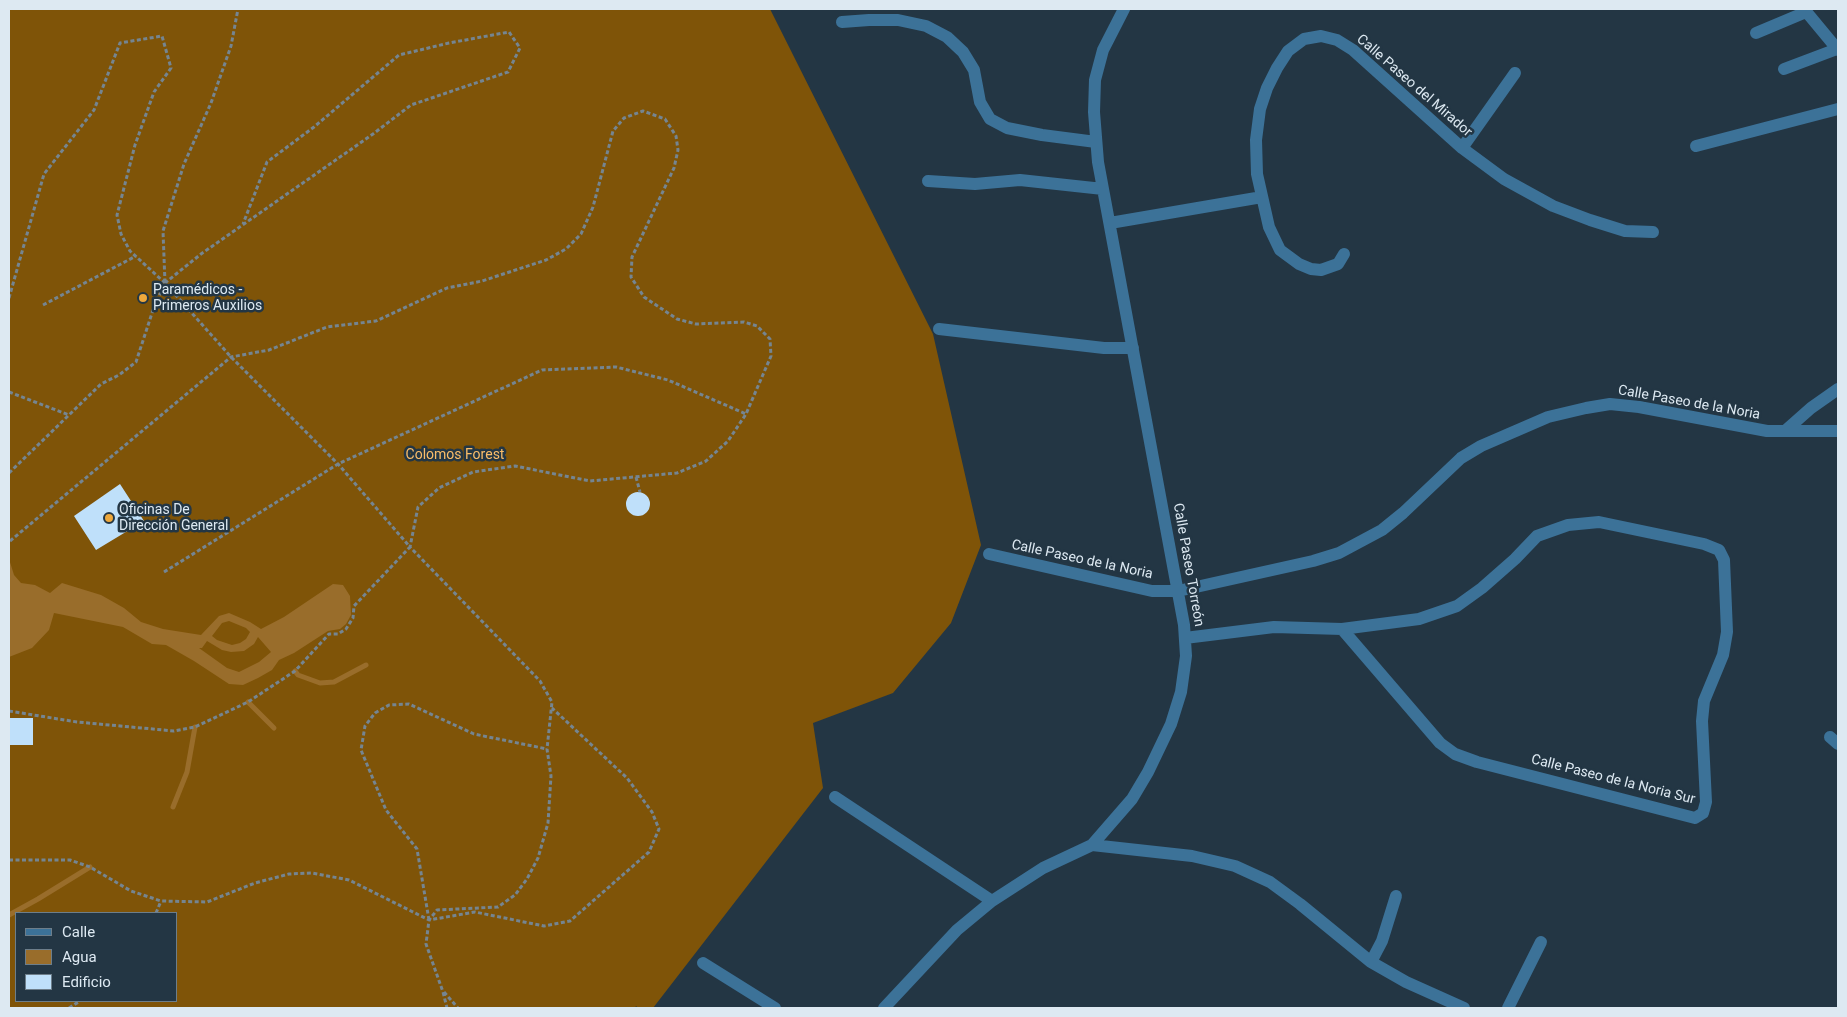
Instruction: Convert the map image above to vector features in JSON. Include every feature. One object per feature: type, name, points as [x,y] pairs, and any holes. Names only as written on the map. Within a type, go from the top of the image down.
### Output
[{"type":"street","name":"Calle Paseo Torreón","points":[[884,1008],[958,930],[992,901],[1043,868],[1092,844],[1132,799],[1156,758],[1171,724],[1180,692],[1186,656],[1178,591],[1103,189],[1096,142],[1094,112],[1095,80],[1104,50],[1124,9]]},
{"type":"street","points":[[1756,33],[1805,10],[1838,50],[1784,69]]},
{"type":"street","points":[[842,22],[898,20],[926,26],[947,37],[963,52],[974,70],[980,102],[990,119],[1007,128],[1096,142]]},
{"type":"street","name":"Calle Paseo del Mirador","points":[[1344,254],[1338,264],[1320,270],[1311,269],[1299,264],[1280,250],[1269,227],[1256,174],[1256,140],[1260,109],[1267,88],[1288,51],[1304,39],[1321,36],[1336,40],[1353,50],[1462,148],[1504,179],[1553,206],[1590,220],[1625,230],[1653,232]]},
{"type":"street","points":[[1462,148],[1515,73]]},
{"type":"street","points":[[1696,146],[1838,109]]},
{"type":"street","points":[[928,181],[975,184],[1020,180],[1103,189]]},
{"type":"street","points":[[1110,223],[1262,197]]},
{"type":"street","points":[[939,329],[1104,348],[1133,348]]},
{"type":"street","points":[[1785,431],[1811,408],[1838,389]]},
{"type":"street","name":"Calle Paseo de la Noria","points":[[989,554],[1152,591],[1178,591],[1313,561],[1339,553],[1363,542],[1403,513],[1461,458],[1481,446],[1548,417],[1610,404],[1639,407],[1767,431],[1838,431]]},
{"type":"street","name":"Calle Paseo de la Noria Sur","points":[[1599,522],[1704,544],[1719,550],[1724,560],[1727,632],[1723,655],[1704,701],[1702,721],[1706,802],[1703,813],[1695,818],[1477,762],[1455,754],[1440,743],[1342,629],[1419,619],[1457,606],[1482,588],[1515,559],[1536,536],[1568,525],[1599,522]]},
{"type":"street","points":[[1185,638],[1274,627],[1342,629]]},
{"type":"street","points":[[835,797],[992,901]]},
{"type":"street","points":[[1092,844],[1192,856],[1235,866],[1270,882],[1371,962],[1406,982],[1464,1008]]},
{"type":"street","points":[[1371,962],[1382,941],[1396,896]]},
{"type":"street","points":[[1508,1008],[1541,942]]},
{"type":"street","points":[[703,963],[775,1008]]},
{"type":"path","points":[[165,283],[163,231],[184,164],[211,103],[231,46],[238,9]]},
{"type":"path","points":[[9,473],[101,384],[119,375],[136,362],[154,307],[165,283],[201,254],[373,134],[411,105],[508,72],[520,48],[509,32],[448,43],[399,55],[314,128],[267,162],[243,224]]},
{"type":"path","points":[[9,298],[44,174],[94,110],[120,43],[162,36],[171,68],[154,92],[135,145],[117,215],[121,234],[130,251],[165,283],[232,357],[338,464],[410,546],[540,682],[552,702],[547,749],[550,776],[548,823],[538,858],[527,879],[515,895],[498,907],[437,910],[429,920]]},
{"type":"path","points":[[9,711],[77,722],[174,732],[195,727],[248,702],[295,671],[329,634],[338,634],[346,629],[353,618],[354,606],[410,546],[418,507],[439,488],[473,472],[515,466],[590,481],[677,474],[706,461],[728,441],[746,414],[771,356],[770,339],[757,326],[744,322],[696,324],[676,319],[644,297],[631,277],[632,257],[674,168],[678,150],[676,136],[665,119],[643,111],[624,118],[613,131],[593,207],[581,234],[566,249],[546,260],[482,281],[446,288],[376,322],[327,326],[268,350],[232,357],[10,541]]},
{"type":"path","points":[[43,305],[136,256]]},
{"type":"path","points":[[164,572],[338,464],[542,370],[616,367],[668,380],[746,414]]},
{"type":"path","points":[[9,392],[69,416]]},
{"type":"path","points":[[636,477],[640,492]]},
{"type":"path","points":[[446,1008],[444,992],[426,944],[429,920],[417,849],[386,810],[361,750],[364,726],[375,713],[389,705],[409,704],[474,734],[547,749]]},
{"type":"path","points":[[9,860],[70,860],[90,867],[131,891],[161,901],[207,902],[255,882],[289,874],[312,873],[349,880],[429,920],[475,912],[544,926],[570,921],[649,852],[659,829],[652,812],[627,778],[552,708]]},
{"type":"path","points":[[156,912],[161,901]]},
{"type":"path","points":[[444,992],[458,1008]]},
{"type":"green space","name":"Colomos Forest","points":[[9,9],[770,9],[933,334],[981,545],[951,623],[893,693],[813,723],[823,788],[653,1008],[638,1008],[636,1006],[635,1008],[9,1008]]},
{"type":"water","points":[[9,559],[14,575],[21,583],[35,585],[50,593],[62,583],[101,595],[124,608],[141,622],[163,629],[201,635],[219,616],[229,613],[261,629],[284,617],[333,584],[343,585],[350,596],[351,615],[346,624],[340,629],[328,631],[294,653],[279,660],[272,670],[243,685],[229,684],[166,645],[152,644],[123,627],[54,613],[49,630],[32,648],[9,657]],"holes":[[[229,621],[246,628],[250,632],[246,639],[232,645],[217,640],[212,636],[222,623]],[[258,637],[271,652],[259,662],[239,672],[227,668],[199,648],[202,648],[207,641],[222,650],[231,652],[244,651],[254,644]]]},
{"type":"building","name":"Oficinas De Dirección General","points":[[120,484],[144,521],[96,550],[74,516]]},
{"type":"building","points":[[638,492],[643,493],[649,499],[649,509],[643,515],[638,516],[633,515],[627,509],[626,504],[627,499],[633,493]]},
{"type":"building","points":[[9,718],[33,718],[33,745],[9,745]]},
{"type":"waterway","points":[[295,671],[298,675],[320,683],[334,682],[366,665]]},
{"type":"waterway","points":[[248,702],[274,728]]},
{"type":"waterway","points":[[173,807],[187,772],[195,727]]},
{"type":"waterway","points":[[9,915],[90,867]]},
{"type":"place","name":"Paramédicos - Primeros Auxilios","points":[[143,298]]},
{"type":"place","name":"Oficinas De Dirección General","points":[[109,518]]}]
